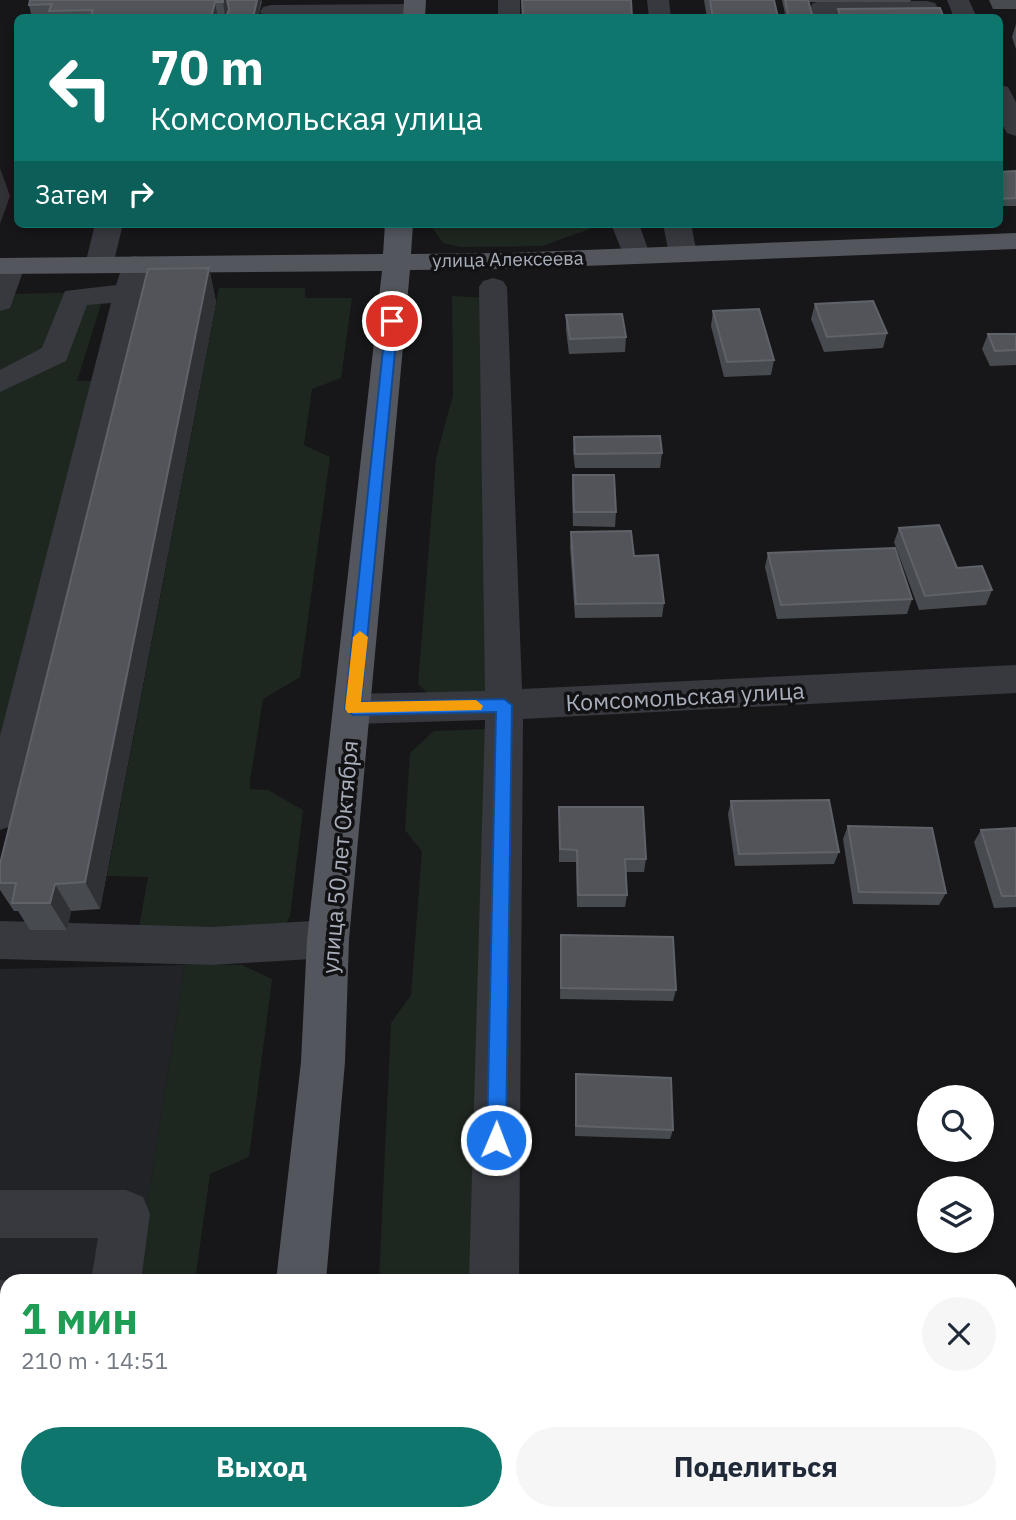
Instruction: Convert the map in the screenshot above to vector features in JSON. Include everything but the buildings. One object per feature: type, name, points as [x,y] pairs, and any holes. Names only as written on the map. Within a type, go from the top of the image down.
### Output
[{"type":"main road","name":"улица 50 лет Октября","points":[[302,1274],[323,1062],[328,939],[399,228]]},
{"type":"main road","name":"улица Алексеева","points":[[6,266],[99,265],[131,278],[397,261],[507,261],[1016,241]]},
{"type":"street","points":[[823,14],[821,8],[927,8]]},
{"type":"street","points":[[271,12],[414,10]]},
{"type":"street","points":[[1003,100],[1016,128]]},
{"type":"street","points":[[99,265],[108,228]]},
{"type":"street","points":[[626,228],[636,255]]},
{"type":"street","points":[[678,228],[683,254]]},
{"type":"street","points":[[0,302],[6,266]]},
{"type":"street","points":[[0,382],[55,354],[75,297],[131,278]]},
{"type":"street","points":[[0,813],[131,278]]},
{"type":"street","points":[[493,287],[504,705],[494,1274]]},
{"type":"street","name":"Комсомольская улица","points":[[353,709],[504,705],[1016,679]]},
{"type":"street","points":[[0,940],[212,946],[328,939]]},
{"type":"street","points":[[0,1214],[126,1214],[117,1274]]},
{"type":"shaded area","points":[[433,228],[593,228],[542,246],[460,247],[443,243]]},
{"type":"shaded area","points":[[219,288],[305,288],[305,298],[352,298],[341,378],[312,389],[304,445],[330,457],[300,677],[263,699],[250,781],[250,789],[268,790],[303,810],[290,916],[281,933],[138,933],[148,877],[107,876]]},
{"type":"shaded area","points":[[101,292],[103,298],[77,381],[94,381],[0,738],[0,299],[11,294]]},
{"type":"shaded area","points":[[452,296],[489,298],[485,692],[433,698],[418,684],[436,458],[453,395]]},
{"type":"shaded area","points":[[492,729],[485,1274],[379,1274],[391,1023],[411,995],[422,851],[405,830],[410,753],[434,731]]},
{"type":"shaded area","points":[[185,965],[136,1274],[0,1274],[0,969]]},
{"type":"shaded area","points":[[185,965],[242,965],[272,979],[249,1157],[210,1174],[196,1274],[136,1274]]},
{"type":"slow traffic","points":[[360,637],[353,709],[476,706]]},
{"type":"route","points":[[392,321],[353,709],[504,705],[496,1140]]}]
